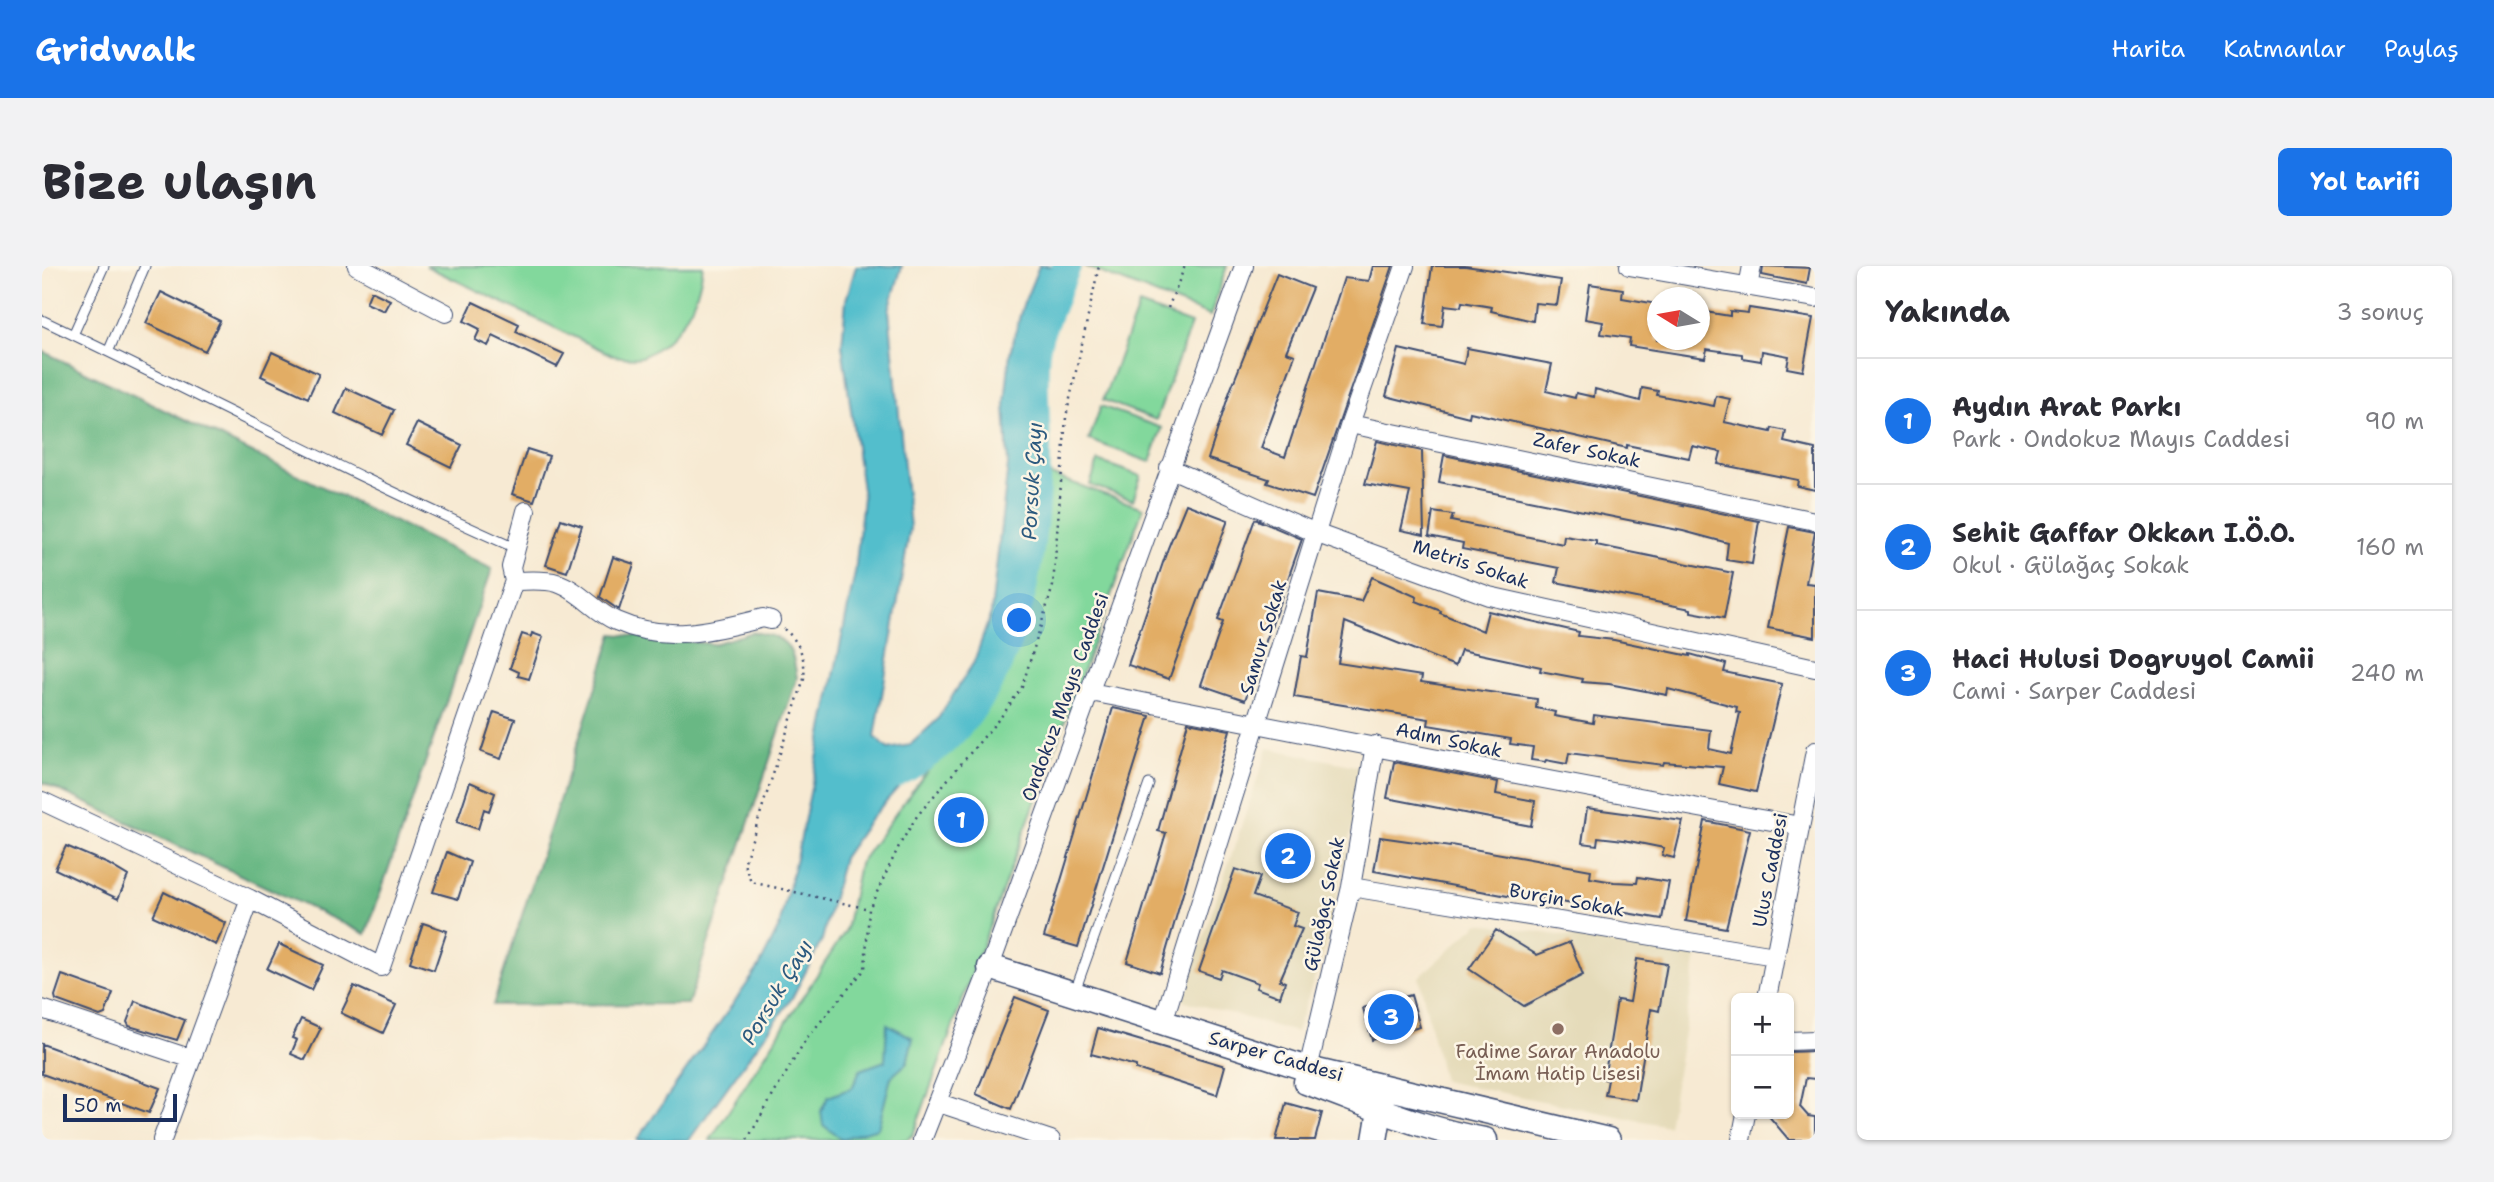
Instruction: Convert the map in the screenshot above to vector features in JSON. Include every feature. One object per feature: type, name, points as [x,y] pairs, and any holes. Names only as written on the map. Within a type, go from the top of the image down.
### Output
[{"type":"main road","name":"Sarper Caddesi","points":[[987,974],[1074,994],[1308,1069],[1393,1101],[1423,1128],[1485,1140]]},
{"type":"main road","name":"Sarper Caddesi","points":[[987,974],[1233,1056],[1393,1101],[1608,1140]]},
{"type":"main road","points":[[1375,1140],[1393,1101]]},
{"type":"main road","points":[[1393,1101],[1397,1140]]},
{"type":"street","points":[[357,266],[446,313]]},
{"type":"street","name":"Ondokuz Mayıs Caddesi","points":[[922,1140],[939,1103],[987,974],[1244,266]]},
{"type":"street","name":"Samur Sokak","points":[[1163,1022],[1318,534],[1350,424],[1405,266]]},
{"type":"street","points":[[1629,266],[1815,299]]},
{"type":"street","points":[[1748,287],[1752,266]]},
{"type":"street","name":"Zafer Sokak","points":[[1350,424],[1815,521]]},
{"type":"street","name":"Metris Sokak","points":[[1169,468],[1318,534],[1489,596],[1815,668]]},
{"type":"street","points":[[42,801],[250,899],[381,967],[514,581],[511,567],[526,511]]},
{"type":"street","points":[[514,581],[558,583],[614,620],[646,631],[677,635],[712,631],[763,618],[771,620]]},
{"type":"street","name":"Adım Sokak","points":[[1090,692],[1375,745],[1559,784],[1800,826]]},
{"type":"street","name":"Gülağaç Sokak","points":[[1308,1069],[1352,887],[1375,745]]},
{"type":"street","name":"Ulus Caddesi","points":[[1768,993],[1815,751]]},
{"type":"street","name":"Burçin Sokak","points":[[1352,887],[1775,956]]},
{"type":"street","points":[[162,1140],[250,899]]},
{"type":"street","points":[[42,1009],[192,1059]]},
{"type":"street","points":[[1794,1041],[1815,1040]]},
{"type":"street","points":[[939,1103],[1051,1140]]},
{"type":"street","points":[[1741,1140],[1745,1119]]},
{"type":"lane","points":[[73,335],[104,266]]},
{"type":"lane","points":[[109,350],[145,266]]},
{"type":"lane","points":[[42,320],[109,350],[229,413],[515,548]]},
{"type":"lane","points":[[1074,994],[1149,784]]},
{"type":"path","points":[[747,1140],[806,1040],[865,969],[869,909],[886,869],[917,816],[1004,713],[1022,687],[1053,586],[1066,417],[1099,266]]},
{"type":"path","points":[[1168,308],[1185,266]]},
{"type":"path","points":[[771,620],[792,635],[806,665],[804,679],[744,864],[751,881],[869,909]]},
{"type":"shaded area","points":[[1268,748],[1365,768],[1326,944],[1296,1032],[1182,1000]]},
{"type":"shaded area","name":"Fadime Sarar Anadolu İmam Hatip Lisesi","points":[[1479,923],[1697,956],[1668,1126],[1443,1081],[1419,977]]},
{"type":"green space","points":[[426,266],[703,266],[697,294],[684,320],[665,342],[635,358],[614,356]]},
{"type":"green space","points":[[1084,266],[1227,266],[1210,316]]},
{"type":"green space","points":[[1139,305],[1191,324],[1156,420],[1103,400]]},
{"type":"green space","points":[[42,351],[492,569],[366,934],[42,782]]},
{"type":"green space","points":[[1101,406],[1162,428],[1150,462],[1089,440]]},
{"type":"green space","points":[[1098,461],[1141,476],[1133,500],[1090,485]]},
{"type":"green space","points":[[1045,473],[1143,508],[913,1135],[906,1140],[710,1140],[846,930],[859,864],[923,776],[992,699],[1029,595]]},
{"type":"green space","points":[[753,632],[774,637],[786,644],[793,657],[797,678],[688,1004],[493,1005],[613,634],[713,644]]},
{"type":"water","points":[[856,266],[902,266],[889,310],[910,528],[875,737],[888,749],[910,745],[937,720],[974,662],[991,613],[1008,465],[1005,403],[1010,353],[1022,308],[1039,266],[1059,266],[1031,336],[1023,386],[1027,464],[1010,606],[997,653],[970,707],[870,819],[843,858],[822,940],[792,998],[689,1140],[637,1140],[759,967],[779,927],[801,837],[855,573],[863,497],[842,345],[846,300]]},
{"type":"water","points":[[887,1024],[913,1038],[907,1063],[891,1077],[878,1128],[841,1139],[823,1125],[821,1111],[828,1097],[852,1088],[860,1070],[885,1061]]},
{"type":"building","points":[[1373,266],[1393,266],[1313,498],[1267,483],[1269,479],[1208,459],[1230,391],[1277,274],[1312,288],[1286,352],[1295,355],[1261,448],[1285,457],[1344,278],[1369,281]]},
{"type":"building","points":[[1432,266],[1465,266],[1561,280],[1557,305],[1535,303],[1533,321],[1491,311],[1492,307],[1462,302],[1461,307],[1445,305],[1442,326],[1424,324]]},
{"type":"building","points":[[1763,266],[1810,268],[1807,284],[1762,275]]},
{"type":"building","points":[[1590,284],[1623,289],[1622,298],[1647,302],[1647,349],[1629,346],[1630,338],[1601,334],[1603,322],[1585,319]]},
{"type":"building","points":[[371,291],[390,300],[384,311],[366,303]]},
{"type":"building","points":[[161,292],[220,321],[205,351],[146,323]]},
{"type":"building","points":[[473,302],[519,324],[516,332],[564,354],[557,367],[493,336],[488,346],[475,340],[480,329],[464,321]]},
{"type":"building","points":[[1749,308],[1813,318],[1803,371],[1787,368],[1789,356],[1762,351],[1761,361],[1742,358],[1742,354],[1710,349],[1710,313],[1730,316],[1730,311],[1748,313]]},
{"type":"building","points":[[1467,348],[1552,364],[1546,391],[1575,398],[1576,393],[1594,397],[1595,389],[1640,401],[1642,388],[1658,391],[1657,395],[1714,406],[1716,396],[1730,399],[1724,422],[1771,432],[1772,428],[1786,431],[1784,442],[1815,449],[1815,490],[1797,486],[1798,480],[1718,464],[1721,452],[1692,446],[1689,458],[1627,445],[1627,448],[1470,412],[1469,417],[1386,396],[1399,349],[1464,364]]},
{"type":"building","points":[[1654,350],[1707,350],[1705,358]]},
{"type":"building","points":[[272,352],[319,374],[308,398],[261,376]]},
{"type":"building","points":[[346,388],[394,410],[382,435],[335,413]]},
{"type":"building","points":[[417,423],[462,445],[451,467],[406,445]]},
{"type":"building","points":[[1377,441],[1422,451],[1424,535],[1401,530],[1410,492],[1365,484]]},
{"type":"building","points":[[527,449],[549,456],[534,501],[512,494]]},
{"type":"building","points":[[1444,455],[1759,521],[1752,564],[1726,560],[1728,543],[1683,531],[1439,482]]},
{"type":"building","points":[[1186,504],[1228,520],[1169,679],[1128,665]]},
{"type":"building","points":[[1433,512],[1453,515],[1451,521],[1563,544],[1564,536],[1596,541],[1596,545],[1733,573],[1724,618],[1556,582],[1559,568],[1462,549],[1463,543],[1429,536]]},
{"type":"building","points":[[561,519],[582,526],[567,572],[546,565]]},
{"type":"building","points":[[1255,519],[1302,539],[1245,700],[1201,685],[1223,622],[1218,620]]},
{"type":"building","points":[[1789,527],[1815,532],[1806,583],[1815,584],[1815,637],[1768,628]]},
{"type":"building","points":[[613,557],[634,564],[619,610],[600,597]]},
{"type":"building","points":[[1372,577],[1417,597],[1416,601],[1441,611],[1440,613],[1483,631],[1488,611],[1579,632],[1578,636],[1690,654],[1726,664],[1724,672],[1782,684],[1756,792],[1719,784],[1723,767],[1664,762],[1663,765],[1569,753],[1567,764],[1531,760],[1533,747],[1510,744],[1511,739],[1428,725],[1429,719],[1294,697],[1301,656],[1307,657],[1318,593],[1361,601]],"holes":[[[1345,622],[1455,666],[1461,650],[1541,667],[1540,671],[1583,679],[1582,682],[1609,684],[1667,695],[1668,689],[1737,707],[1736,712],[1740,713],[1731,754],[1709,749],[1711,730],[1594,715],[1593,723],[1554,716],[1555,712],[1536,708],[1537,699],[1421,682],[1422,676],[1338,663]]]},
{"type":"building","points":[[532,633],[543,637],[529,679],[518,676],[519,672],[510,668],[522,634],[531,637]]},
{"type":"building","points":[[1113,708],[1150,716],[1078,947],[1044,937]]},
{"type":"building","points":[[494,712],[515,719],[501,759],[481,752]]},
{"type":"building","points":[[1188,722],[1230,730],[1160,973],[1127,962],[1166,833],[1158,831]]},
{"type":"building","points":[[1394,762],[1498,782],[1496,794],[1535,801],[1531,826],[1387,798]]},
{"type":"building","points":[[470,782],[495,793],[489,811],[484,809],[478,829],[457,822]]},
{"type":"building","points":[[1587,808],[1683,821],[1674,858],[1662,855],[1664,848],[1624,840],[1598,837],[1597,845],[1582,843]]},
{"type":"building","points":[[1705,821],[1750,830],[1726,928],[1686,921]]},
{"type":"building","points":[[1380,837],[1451,845],[1591,870],[1590,878],[1614,882],[1637,883],[1638,877],[1669,882],[1662,919],[1513,894],[1513,897],[1374,871]]},
{"type":"building","points":[[66,846],[128,876],[118,899],[55,869]]},
{"type":"building","points":[[447,852],[470,862],[458,899],[433,892]]},
{"type":"building","points":[[1235,869],[1260,877],[1253,896],[1298,912],[1293,926],[1302,929],[1280,980],[1285,982],[1280,997],[1256,988],[1258,983],[1222,970],[1219,978],[1199,971]]},
{"type":"building","points":[[164,892],[226,923],[216,945],[153,916]]},
{"type":"building","points":[[423,923],[447,931],[434,970],[410,962]]},
{"type":"building","points":[[1496,930],[1537,955],[1570,942],[1583,975],[1524,1006],[1469,969]]},
{"type":"building","points":[[279,944],[323,965],[311,990],[267,969]]},
{"type":"building","points":[[1637,959],[1667,964],[1659,1011],[1651,1009],[1636,1100],[1605,1095],[1608,1080],[1604,1079],[1617,1000],[1630,1002]]},
{"type":"building","points":[[62,975],[113,993],[105,1014],[100,1016],[56,1000]]},
{"type":"building","points":[[354,986],[396,1005],[383,1033],[341,1013]]},
{"type":"building","points":[[1411,995],[1420,1027],[1372,1040],[1363,1008]]},
{"type":"building","points":[[1015,997],[1049,1010],[1011,1109],[976,1094]]},
{"type":"building","points":[[135,1001],[185,1020],[177,1040],[129,1026],[127,1022]]},
{"type":"building","points":[[301,1019],[321,1028],[305,1060],[291,1054],[297,1040],[292,1038]]},
{"type":"building","points":[[1098,1028],[1225,1066],[1217,1095],[1136,1069],[1136,1066],[1091,1054]]},
{"type":"building","points":[[42,1044],[160,1088],[149,1113],[42,1074]]},
{"type":"building","points":[[1815,1051],[1815,1079],[1806,1078],[1800,1107],[1808,1116],[1815,1117],[1815,1140],[1789,1140],[1771,1119],[1794,1119],[1794,1052]]},
{"type":"building","points":[[1286,1103],[1322,1113],[1315,1140],[1276,1140]]},
{"type":"waterway","name":"Porsuk Çayı","points":[[893,775],[933,750],[966,717],[991,679],[1009,636],[1022,591],[1031,544],[1037,451],[1034,375],[1036,350],[1040,333],[1067,266]]},
{"type":"place","name":"Aydın Arat Parkı","points":[[961,820]]},
{"type":"place","name":"Sehit Gaffar Okkan I.Ö.O.","points":[[1288,856]]},
{"type":"place","name":"Haci Hulusi Dogruyol Camii","points":[[1391,1017]]},
{"type":"place","name":"Fadime Sarar Anadolu İmam Hatip Lisesi","points":[[1558,1029]]}]
